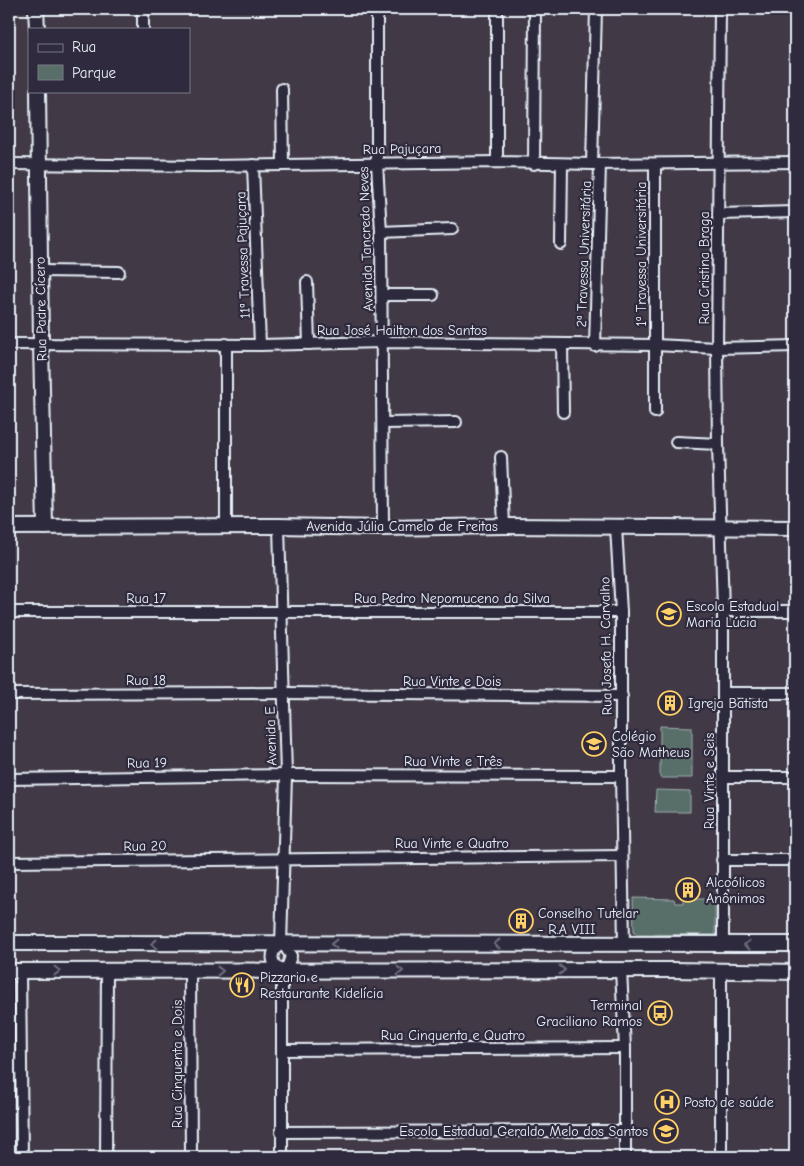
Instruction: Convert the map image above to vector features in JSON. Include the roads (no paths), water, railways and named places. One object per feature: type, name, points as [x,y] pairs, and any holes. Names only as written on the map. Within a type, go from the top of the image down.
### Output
[{"type":"street","points":[[36,9],[37,28]]},
{"type":"street","points":[[143,9],[143,28]]},
{"type":"street","name":"Avenida Tancredo Neves","points":[[377,9],[378,163],[382,294],[383,528]]},
{"type":"street","points":[[497,9],[497,162]]},
{"type":"street","points":[[534,164],[535,9]]},
{"type":"street","name":"2ª Travessa Universitária","points":[[595,346],[596,9]]},
{"type":"street","name":"Rua Cristina Braga","points":[[720,9],[717,348],[720,528]]},
{"type":"street","points":[[282,89],[283,164]]},
{"type":"street","name":"Rua Padre Cícero","points":[[38,92],[41,344],[46,527]]},
{"type":"street","name":"Rua Pajuçara","points":[[9,164],[175,166],[497,162],[534,164],[655,164],[795,162]]},
{"type":"street","points":[[561,244],[562,164]]},
{"type":"street","name":"1ª Travessa Universitária","points":[[655,164],[655,412]]},
{"type":"street","name":"11ª Travessa Pajuçara","points":[[253,165],[260,345]]},
{"type":"street","points":[[718,214],[795,212]]},
{"type":"street","points":[[381,232],[452,229]]},
{"type":"street","points":[[40,271],[119,272]]},
{"type":"street","points":[[307,282],[309,344]]},
{"type":"street","points":[[382,294],[433,295]]},
{"type":"street","name":"Rua José Hailton dos Santos","points":[[9,344],[260,345],[382,342],[717,348],[795,346]]},
{"type":"street","points":[[226,344],[226,527]]},
{"type":"street","points":[[562,345],[563,412]]},
{"type":"street","points":[[383,422],[456,422]]},
{"type":"street","points":[[676,442],[718,444]]},
{"type":"street","points":[[501,457],[504,526]]},
{"type":"street","name":"Avenida Júlia Camelo de Freitas","points":[[9,527],[280,526],[383,528],[504,526],[795,528]]},
{"type":"street","name":"Avenida E","points":[[280,526],[286,775],[282,858],[281,944],[274,950],[272,961],[282,971]]},
{"type":"street","name":"Rua Josefa H. Carvalho","points":[[616,527],[621,612],[624,943]]},
{"type":"street","name":"Rua Vinte e Seis","points":[[720,528],[723,611],[724,777],[722,860],[724,945]]},
{"type":"street","points":[[723,611],[795,611]]},
{"type":"street","name":"Rua 17","points":[[9,612],[283,612]]},
{"type":"street","name":"Rua Pedro Nepomuceno da Silva","points":[[283,612],[621,612]]},
{"type":"street","name":"Rua Vinte e Dois","points":[[283,693],[622,696]]},
{"type":"street","name":"Rua 18","points":[[9,694],[283,693]]},
{"type":"street","points":[[723,693],[795,694]]},
{"type":"street","name":"Rua Vinte e Três","points":[[286,775],[621,776]]},
{"type":"street","name":"Rua 19","points":[[9,779],[286,775]]},
{"type":"street","points":[[724,777],[795,777]]},
{"type":"street","name":"Rua Vinte e Quatro","points":[[282,858],[622,856]]},
{"type":"street","name":"Rua 20","points":[[9,862],[282,858]]},
{"type":"street","points":[[722,860],[795,860]]},
{"type":"street","points":[[9,943],[795,944]]},
{"type":"street","name":"Avenida E","points":[[281,944],[286,948],[290,956],[288,965],[282,971],[282,1157]]},
{"type":"street","points":[[672,945],[672,970]]},
{"type":"street","points":[[621,970],[625,1048],[625,1157]]},
{"type":"street","points":[[22,1157],[14,971],[672,970],[795,972]]},
{"type":"street","name":"Rua Cinquenta e Dois","points":[[190,971],[191,1157]]},
{"type":"street","points":[[106,1157],[107,972]]},
{"type":"street","points":[[720,1157],[721,972]]},
{"type":"street","name":"Rua Cinquenta e Quatro","points":[[282,1050],[625,1048]]},
{"type":"street","points":[[281,1132],[625,1132]]},
{"type":"place","name":"Escola Estadual Maria Lúcia","points":[[669,614]]},
{"type":"place","name":"Igreja Batista","points":[[670,703]]},
{"type":"place","name":"Colégio São Matheus","points":[[594,744]]},
{"type":"place","name":"Alcoólicos Anônimos","points":[[688,890]]},
{"type":"place","name":"Conselho Tutelar - R.A VIII","points":[[521,921]]},
{"type":"place","name":"Pizzaria e Restaurante Kidelícia","points":[[242,985]]},
{"type":"place","name":"Terminal Graciliano Ramos","points":[[660,1013]]},
{"type":"place","name":"Posto de saúde","points":[[667,1102]]},
{"type":"place","name":"Escola Estadual Geraldo Melo dos Santos","points":[[666,1131]]}]
